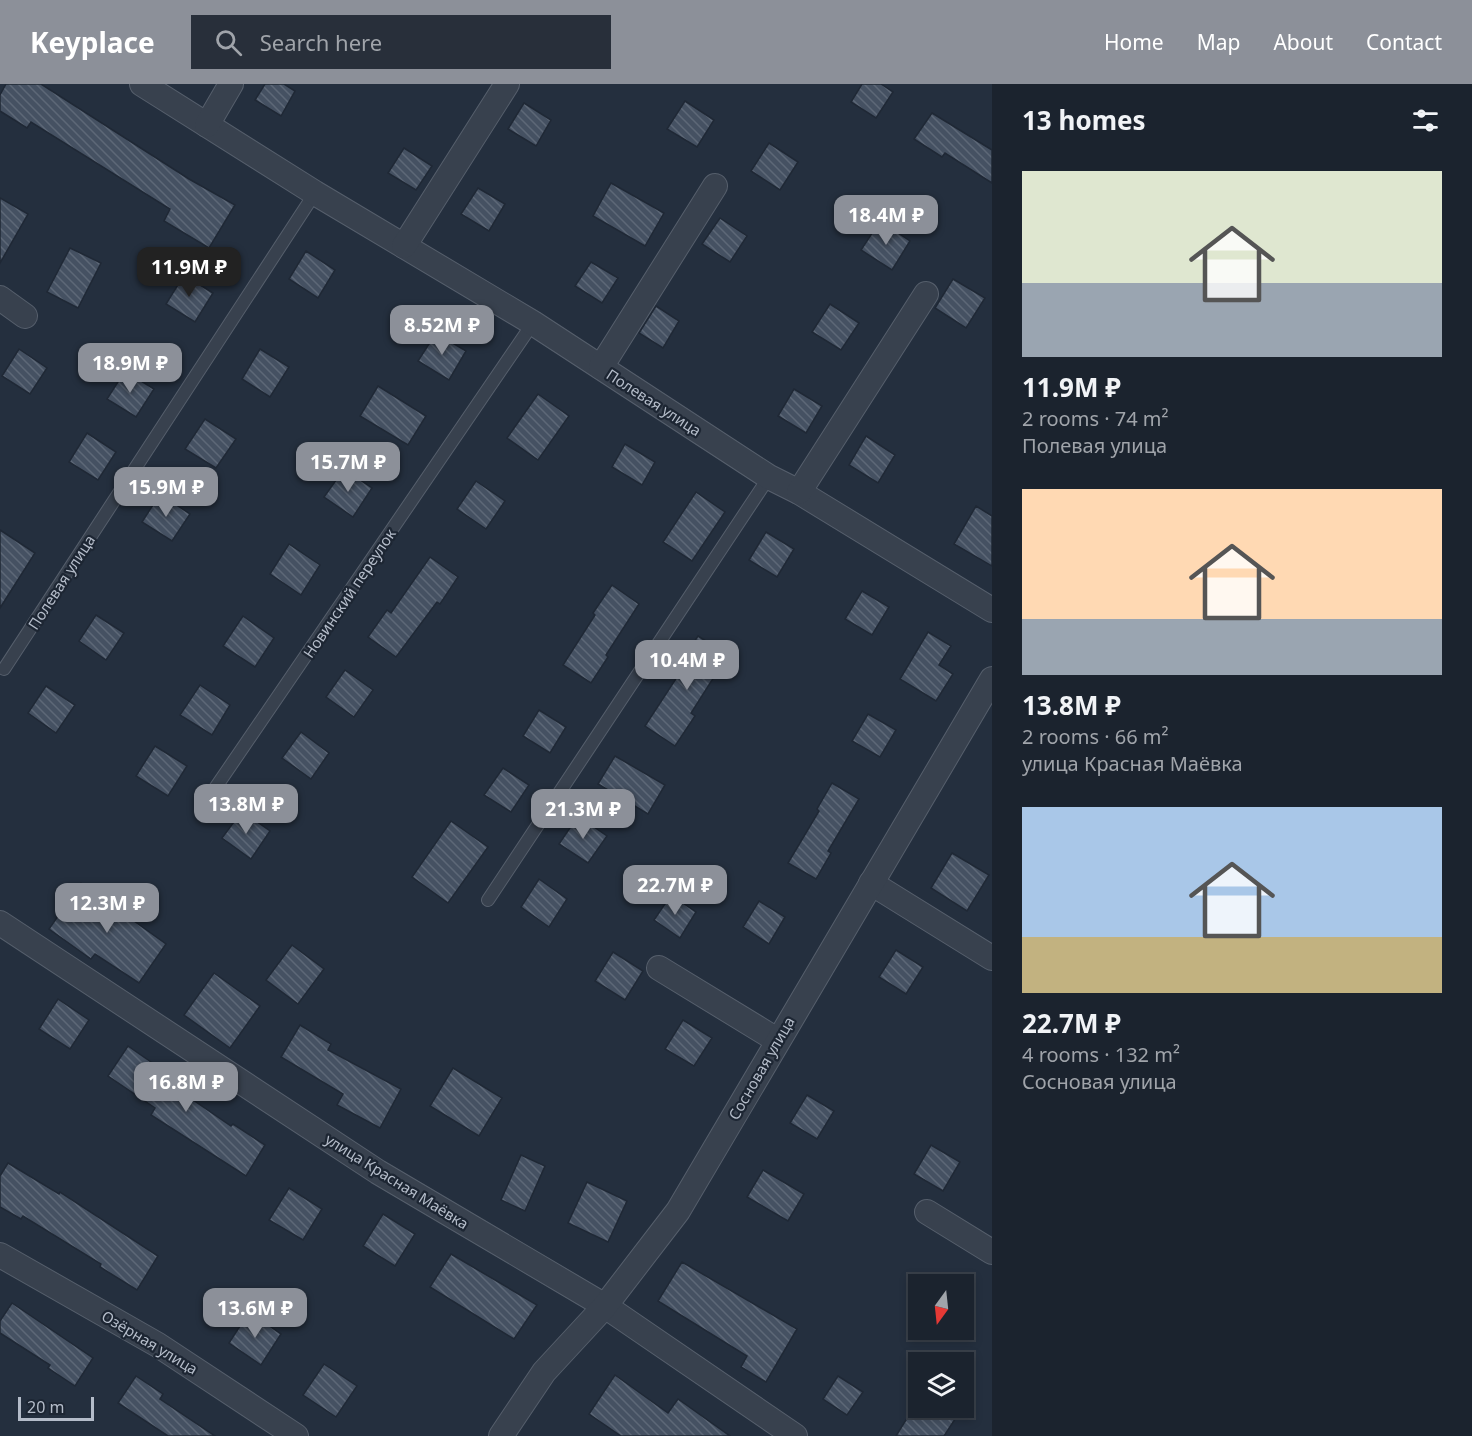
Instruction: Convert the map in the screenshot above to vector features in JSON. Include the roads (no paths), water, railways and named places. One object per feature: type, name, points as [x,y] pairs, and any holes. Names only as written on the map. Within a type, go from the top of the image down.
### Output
[{"type":"street","name":"Полевая улица","points":[[142,84],[315,193],[533,323],[769,477],[799,492],[992,610]]},
{"type":"street","points":[[207,125],[231,84]]},
{"type":"street","points":[[404,246],[507,84]]},
{"type":"street","points":[[601,367],[715,186]]},
{"type":"street","points":[[799,492],[926,294]]},
{"type":"street","points":[[0,298],[25,316]]},
{"type":"street","name":"Сосновая улица","points":[[501,1436],[544,1372],[605,1306],[678,1211],[992,679]]},
{"type":"street","points":[[870,883],[992,958]]},
{"type":"street","name":"улица Красная Маёвка","points":[[0,923],[378,1172],[605,1306],[795,1436]]},
{"type":"street","points":[[659,968],[777,1040]]},
{"type":"street","points":[[927,1212],[992,1252]]},
{"type":"street","name":"Озёрная улица","points":[[0,1255],[158,1345],[296,1436]]},
{"type":"lane","name":"Полевая улица","points":[[3,669],[315,193]]},
{"type":"lane","name":"Новинский переулок","points":[[205,804],[533,323]]},
{"type":"lane","points":[[488,900],[769,477]]}]
